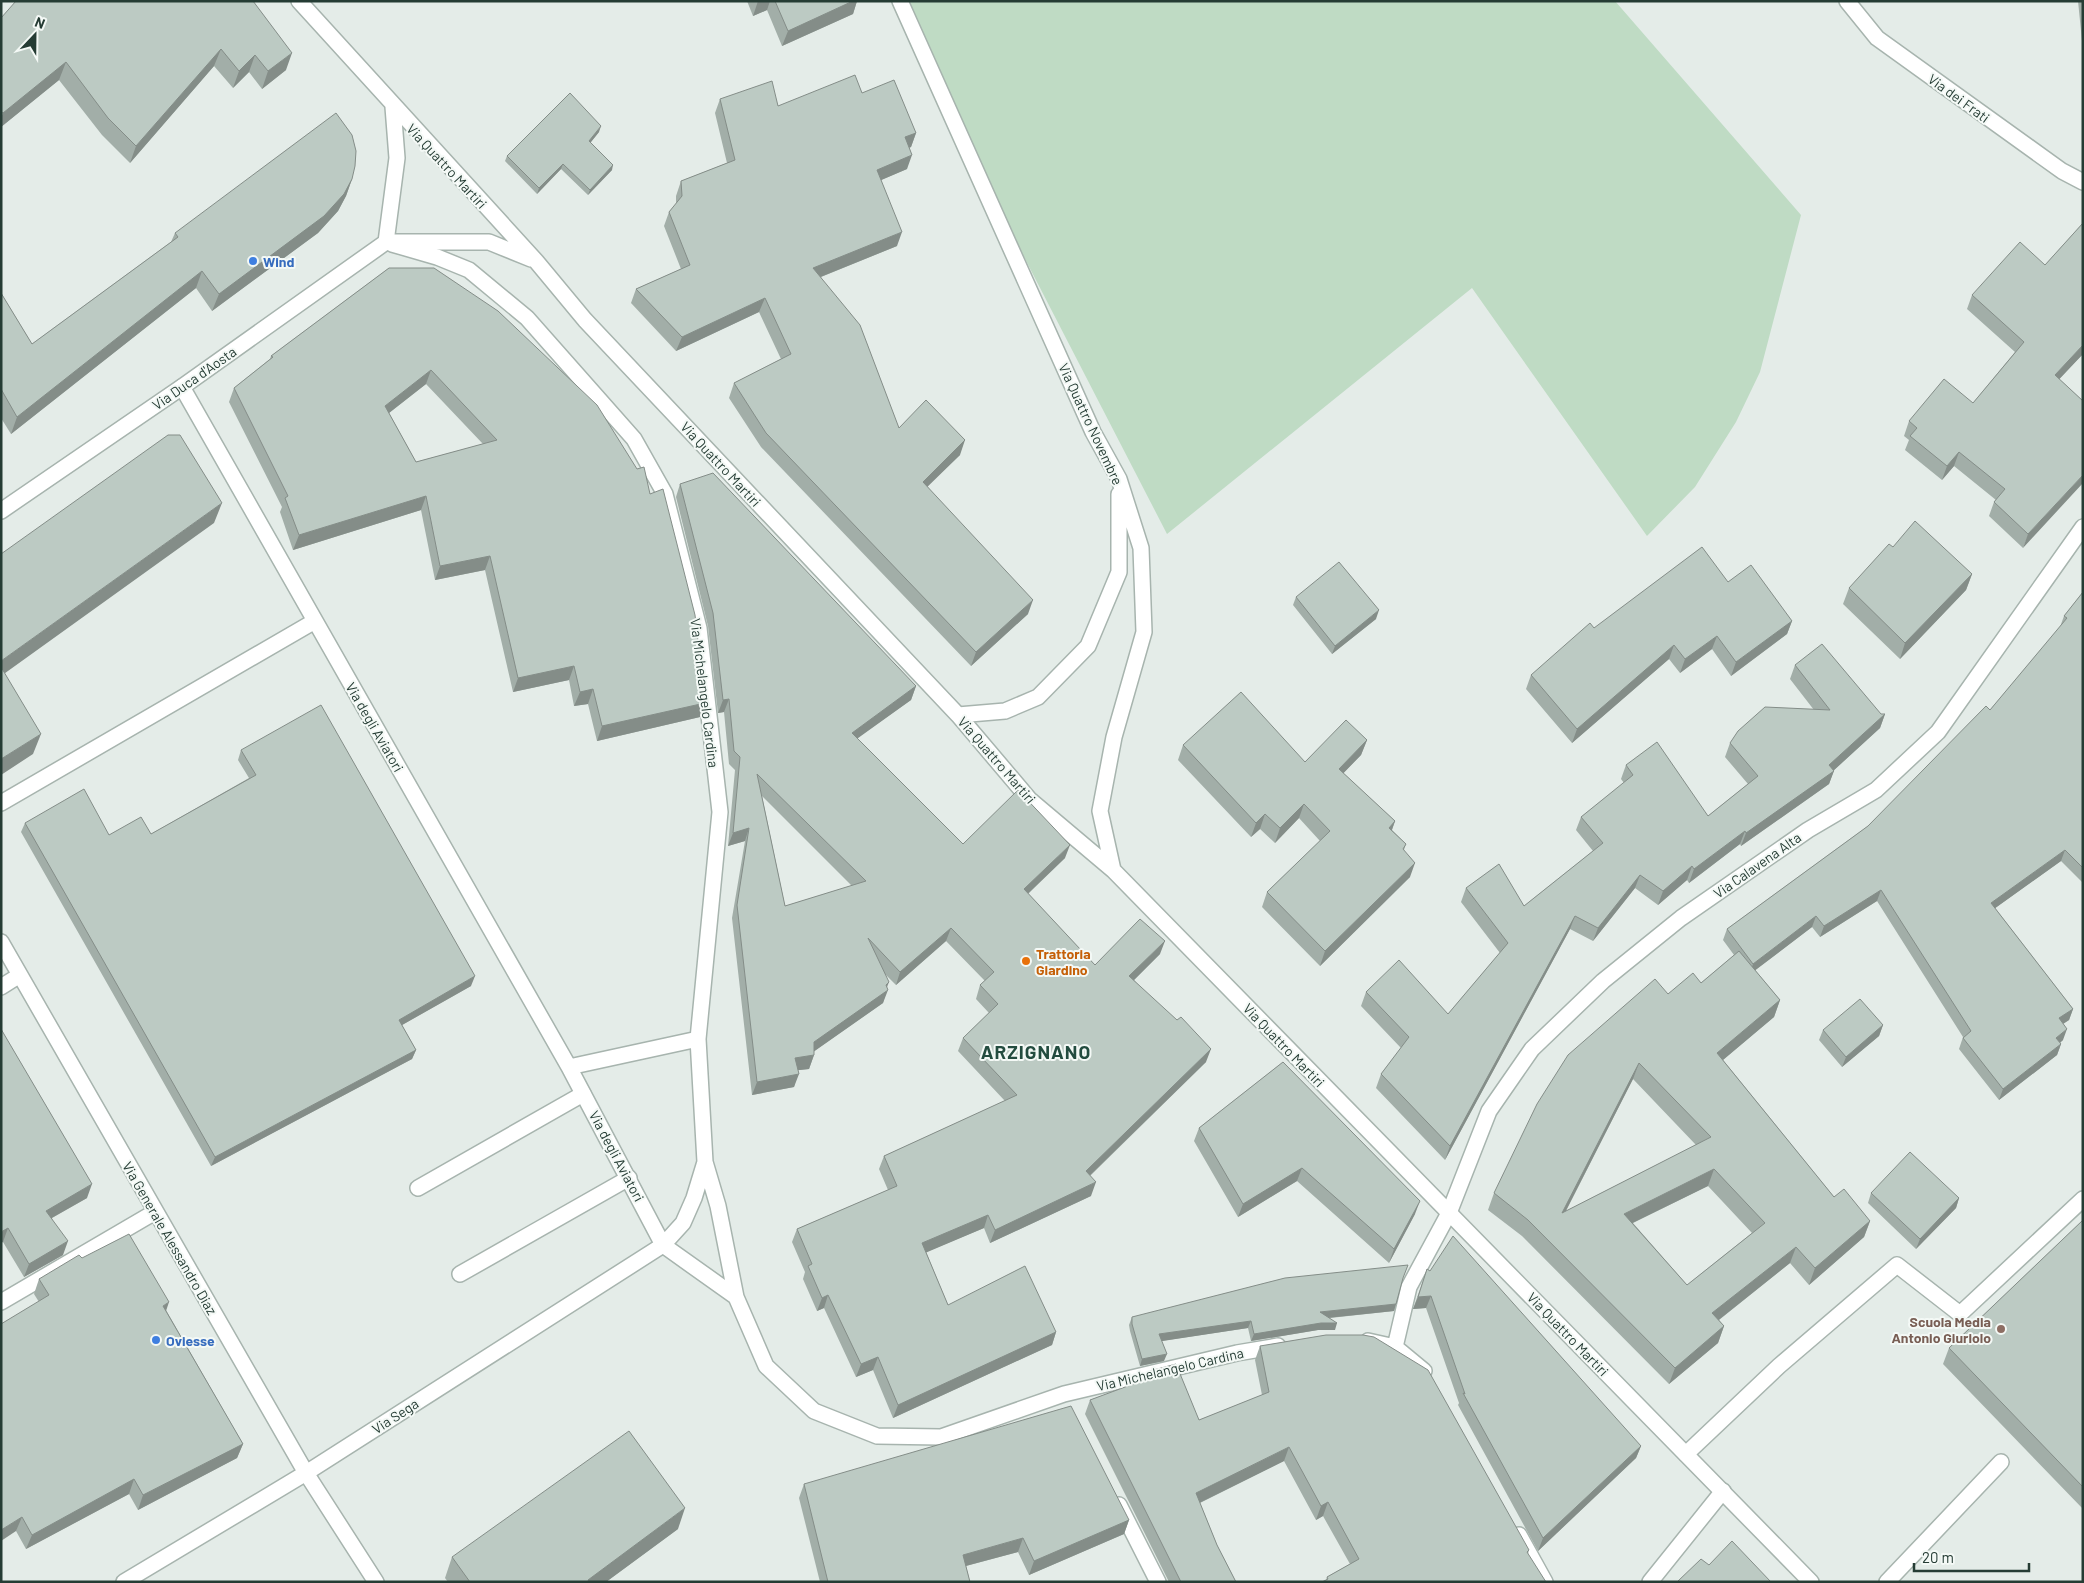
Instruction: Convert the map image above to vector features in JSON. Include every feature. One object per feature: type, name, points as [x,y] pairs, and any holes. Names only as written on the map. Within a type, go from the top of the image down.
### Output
[{"type":"street","name":"Via Quattro Martiri","points":[[298,1],[536,262],[585,320],[958,715],[1030,800],[1113,870],[1811,1582]]},
{"type":"street","name":"Via Quattro Novembre","points":[[900,1],[1093,432],[1119,479],[1141,548],[1144,632],[1114,737],[1100,811],[1113,870]]},
{"type":"street","name":"Via dei Frati","points":[[1846,1],[1876,38],[2062,172],[2083,182]]},
{"type":"street","points":[[393,107],[396,158],[386,242],[489,242],[536,262]]},
{"type":"street","name":"Via Duca d'Aosta","points":[[1,511],[182,387],[386,242]]},
{"type":"street","name":"Via Michelangelo Cardina","points":[[386,242],[437,257],[469,270],[527,318],[634,439],[665,494],[699,628],[720,812],[698,1039],[705,1162],[718,1206],[736,1297],[766,1366],[814,1411],[877,1436],[941,1437],[1064,1394],[1237,1352],[1292,1343]]},
{"type":"street","name":"Via degli Aviatori","points":[[182,387],[569,1067],[663,1245]]},
{"type":"street","points":[[958,715],[1005,711],[1038,697],[1088,646],[1120,572],[1119,479]]},
{"type":"street","name":"Via Calavena Alta","points":[[1395,1346],[1409,1287],[1449,1213],[1489,1111],[1532,1049],[1604,981],[1681,918],[1808,830],[1876,790],[1938,732],[2083,527]]},
{"type":"street","points":[[1,803],[315,621]]},
{"type":"street","name":"Via Generale Alessandro Diaz","points":[[1,942],[306,1473],[376,1582]]},
{"type":"street","points":[[1,987],[20,975]]},
{"type":"street","points":[[569,1067],[698,1039]]},
{"type":"street","points":[[418,1188],[583,1094]]},
{"type":"street","name":"Via Michelangelo Cardina","points":[[663,1245],[683,1223],[694,1198],[705,1162]]},
{"type":"street","points":[[460,1274],[629,1178]]},
{"type":"street","points":[[1686,1454],[1779,1366],[1897,1265],[1960,1314],[2083,1199]]},
{"type":"street","points":[[1,1302],[155,1212]]},
{"type":"street","points":[[663,1245],[736,1297]]},
{"type":"street","name":"Via Sega","points":[[124,1582],[306,1473],[663,1245]]},
{"type":"street","points":[[1350,1339],[1395,1346],[1428,1374],[1432,1381]]},
{"type":"street","points":[[1064,1394],[1072,1411]]},
{"type":"street","points":[[1887,1582],[2001,1462]]},
{"type":"street","points":[[1111,1488],[1158,1582]]},
{"type":"street","points":[[1650,1582],[1723,1491]]},
{"type":"street","points":[[1512,1522],[1545,1582]]},
{"type":"green space","points":[[892,1],[1615,1],[1801,215],[1760,372],[1736,422],[1695,487],[1647,536],[1472,288],[1167,534]]},
{"type":"building","points":[[16,1],[253,1],[292,53],[268,71],[255,55],[239,71],[221,49],[136,146],[108,118],[66,62],[3,113],[1,112],[1,18]]},
{"type":"building","points":[[775,1],[853,1],[788,31]]},
{"type":"building","points":[[855,75],[862,93],[894,80],[916,133],[905,137],[912,155],[877,170],[902,232],[813,268],[860,325],[899,428],[926,400],[965,440],[923,482],[1033,600],[976,652],[766,433],[734,383],[791,354],[765,298],[682,337],[636,289],[690,265],[669,212],[682,196],[681,181],[735,160],[720,99],[772,81],[778,106]]},
{"type":"building","points":[[570,93],[601,126],[589,141],[613,165],[590,190],[563,164],[539,188],[507,156]]},
{"type":"building","points":[[336,113],[352,135],[356,151],[355,166],[352,179],[344,194],[324,216],[219,294],[202,271],[17,417],[1,389],[1,293],[32,344],[178,237],[175,233]]},
{"type":"building","points":[[2083,223],[2083,345],[2055,375],[2083,401],[2083,475],[2028,534],[1994,502],[2005,489],[1959,452],[1947,466],[1910,436],[1917,428],[1909,421],[1944,379],[1973,403],[2024,342],[1972,295],[2020,242],[2045,265]]},
{"type":"building","points":[[389,268],[434,268],[498,311],[597,405],[637,469],[644,467],[650,494],[663,489],[695,615],[705,703],[602,726],[593,689],[580,692],[574,666],[518,678],[490,556],[440,566],[426,496],[299,535],[285,498],[288,496],[234,388],[273,357],[271,356]],"holes":[[[431,370],[497,440],[416,462],[385,406]]]},
{"type":"building","points":[[168,435],[180,435],[222,503],[1,661],[1,554]]},
{"type":"building","points":[[713,473],[916,686],[852,733],[963,844],[1018,790],[1070,845],[1024,889],[1095,965],[1140,919],[1165,941],[1129,976],[1177,1020],[1181,1017],[1211,1049],[1086,1171],[1096,1182],[995,1230],[988,1215],[922,1243],[948,1305],[1025,1266],[1056,1332],[898,1405],[878,1357],[861,1364],[828,1295],[822,1298],[808,1266],[812,1264],[797,1229],[897,1186],[884,1156],[1017,1095],[963,1038],[998,1004],[980,985],[994,972],[951,928],[900,972],[868,938],[889,982],[886,985],[888,990],[814,1042],[814,1055],[795,1058],[799,1074],[757,1082],[737,905],[749,828],[733,833],[740,757],[734,751],[729,699],[723,700],[713,613],[680,484]],"holes":[[[757,774],[866,881],[785,906]]]},
{"type":"building","points":[[1915,521],[1972,574],[1905,643],[1849,588],[1889,544],[1893,547]]},
{"type":"building","points":[[1702,547],[1728,582],[1751,565],[1792,621],[1736,662],[1717,636],[1685,659],[1674,645],[1577,729],[1531,675],[1590,623],[1594,628]]},
{"type":"building","points":[[1339,562],[1379,610],[1335,646],[1296,597]]},
{"type":"building","points":[[2083,592],[2083,868],[2065,850],[1991,903],[2073,1009],[2059,1018],[2067,1029],[2056,1038],[2061,1044],[2003,1089],[1963,1038],[1971,1031],[1881,890],[1824,926],[1816,916],[1753,964],[1727,929],[1868,826],[1986,706],[1990,710],[2067,618],[2064,616]]},
{"type":"building","points":[[1822,644],[1881,714],[1885,714],[1829,765],[1834,771],[1746,833],[1745,831],[1694,869],[1692,866],[1663,891],[1640,875],[1598,928],[1575,916],[1450,1146],[1381,1074],[1409,1037],[1366,992],[1399,960],[1448,1014],[1508,943],[1466,888],[1499,864],[1524,906],[1603,843],[1581,817],[1633,775],[1626,765],[1657,742],[1708,816],[1758,776],[1730,743],[1738,731],[1765,707],[1830,710],[1795,665]]},
{"type":"building","points":[[1,667],[41,734],[1,759]]},
{"type":"building","points":[[1241,692],[1305,762],[1346,720],[1367,740],[1339,769],[1395,821],[1389,828],[1406,844],[1403,849],[1415,863],[1325,951],[1267,892],[1330,831],[1304,804],[1280,828],[1265,814],[1256,823],[1183,745]]},
{"type":"building","points":[[321,705],[475,976],[399,1020],[416,1050],[215,1157],[25,823],[84,789],[109,835],[141,817],[151,834],[256,775],[241,750]]},
{"type":"building","points":[[1739,951],[1780,1000],[1717,1053],[1834,1197],[1844,1189],[1870,1221],[1815,1268],[1796,1247],[1712,1313],[1724,1326],[1675,1368],[1528,1220],[1494,1193],[1537,1104],[1568,1055],[1655,979],[1668,994],[1693,973],[1701,983]],"holes":[[[1639,1063],[1711,1137],[1562,1213]],[[1714,1169],[1765,1223],[1687,1285],[1624,1214]]]},
{"type":"building","points":[[1860,999],[1883,1025],[1846,1057],[1823,1030]]},
{"type":"building","points":[[1,1029],[92,1184],[46,1211],[68,1241],[29,1264],[8,1228],[1,1232]]},
{"type":"building","points":[[1283,1062],[1420,1201],[1394,1249],[1302,1168],[1243,1204],[1199,1128]]},
{"type":"building","points":[[1910,1152],[1959,1198],[1920,1239],[1871,1193]]},
{"type":"building","points":[[2083,1220],[2083,1487],[1949,1348]]},
{"type":"building","points":[[129,1234],[169,1302],[163,1306],[243,1444],[143,1495],[134,1479],[32,1535],[22,1517],[1,1530],[1,1324],[49,1295],[39,1279],[79,1255],[82,1258]]},
{"type":"building","points":[[1453,1236],[1641,1446],[1543,1538],[1463,1393],[1465,1394],[1431,1296],[1418,1297],[1427,1269],[1430,1271]]},
{"type":"building","points":[[1408,1265],[1396,1304],[1320,1312],[1337,1323],[1321,1323],[1254,1334],[1251,1321],[1159,1334],[1167,1354],[1142,1359],[1132,1324],[1132,1317],[1285,1278]]},
{"type":"building","points":[[1326,1335],[1363,1335],[1374,1337],[1428,1370],[1529,1550],[1527,1552],[1546,1582],[1322,1582],[1328,1579],[1327,1577],[1359,1559],[1328,1502],[1321,1506],[1289,1447],[1196,1493],[1217,1545],[1236,1582],[1181,1582],[1090,1400],[1152,1377],[1150,1371],[1176,1364],[1199,1420],[1269,1392],[1260,1346]]},
{"type":"building","points":[[1071,1406],[1129,1520],[1034,1561],[1023,1538],[963,1555],[970,1582],[828,1582],[804,1484]]},
{"type":"building","points":[[629,1431],[685,1508],[588,1580],[589,1582],[470,1582],[452,1557]]},
{"type":"building","points":[[1732,1541],[1771,1582],[1677,1582],[1701,1559],[1709,1565]]},
{"type":"place","name":"Wind","points":[[253,261]]},
{"type":"place","name":"Trattoria Giardino","points":[[1026,961]]},
{"type":"place","name":"Scuola Media Antonio Giuriolo","points":[[2001,1329]]},
{"type":"place","name":"Oviesse","points":[[156,1340]]},
{"type":"district","name":"ARZIGNANO","points":[[1036,1051]]}]
